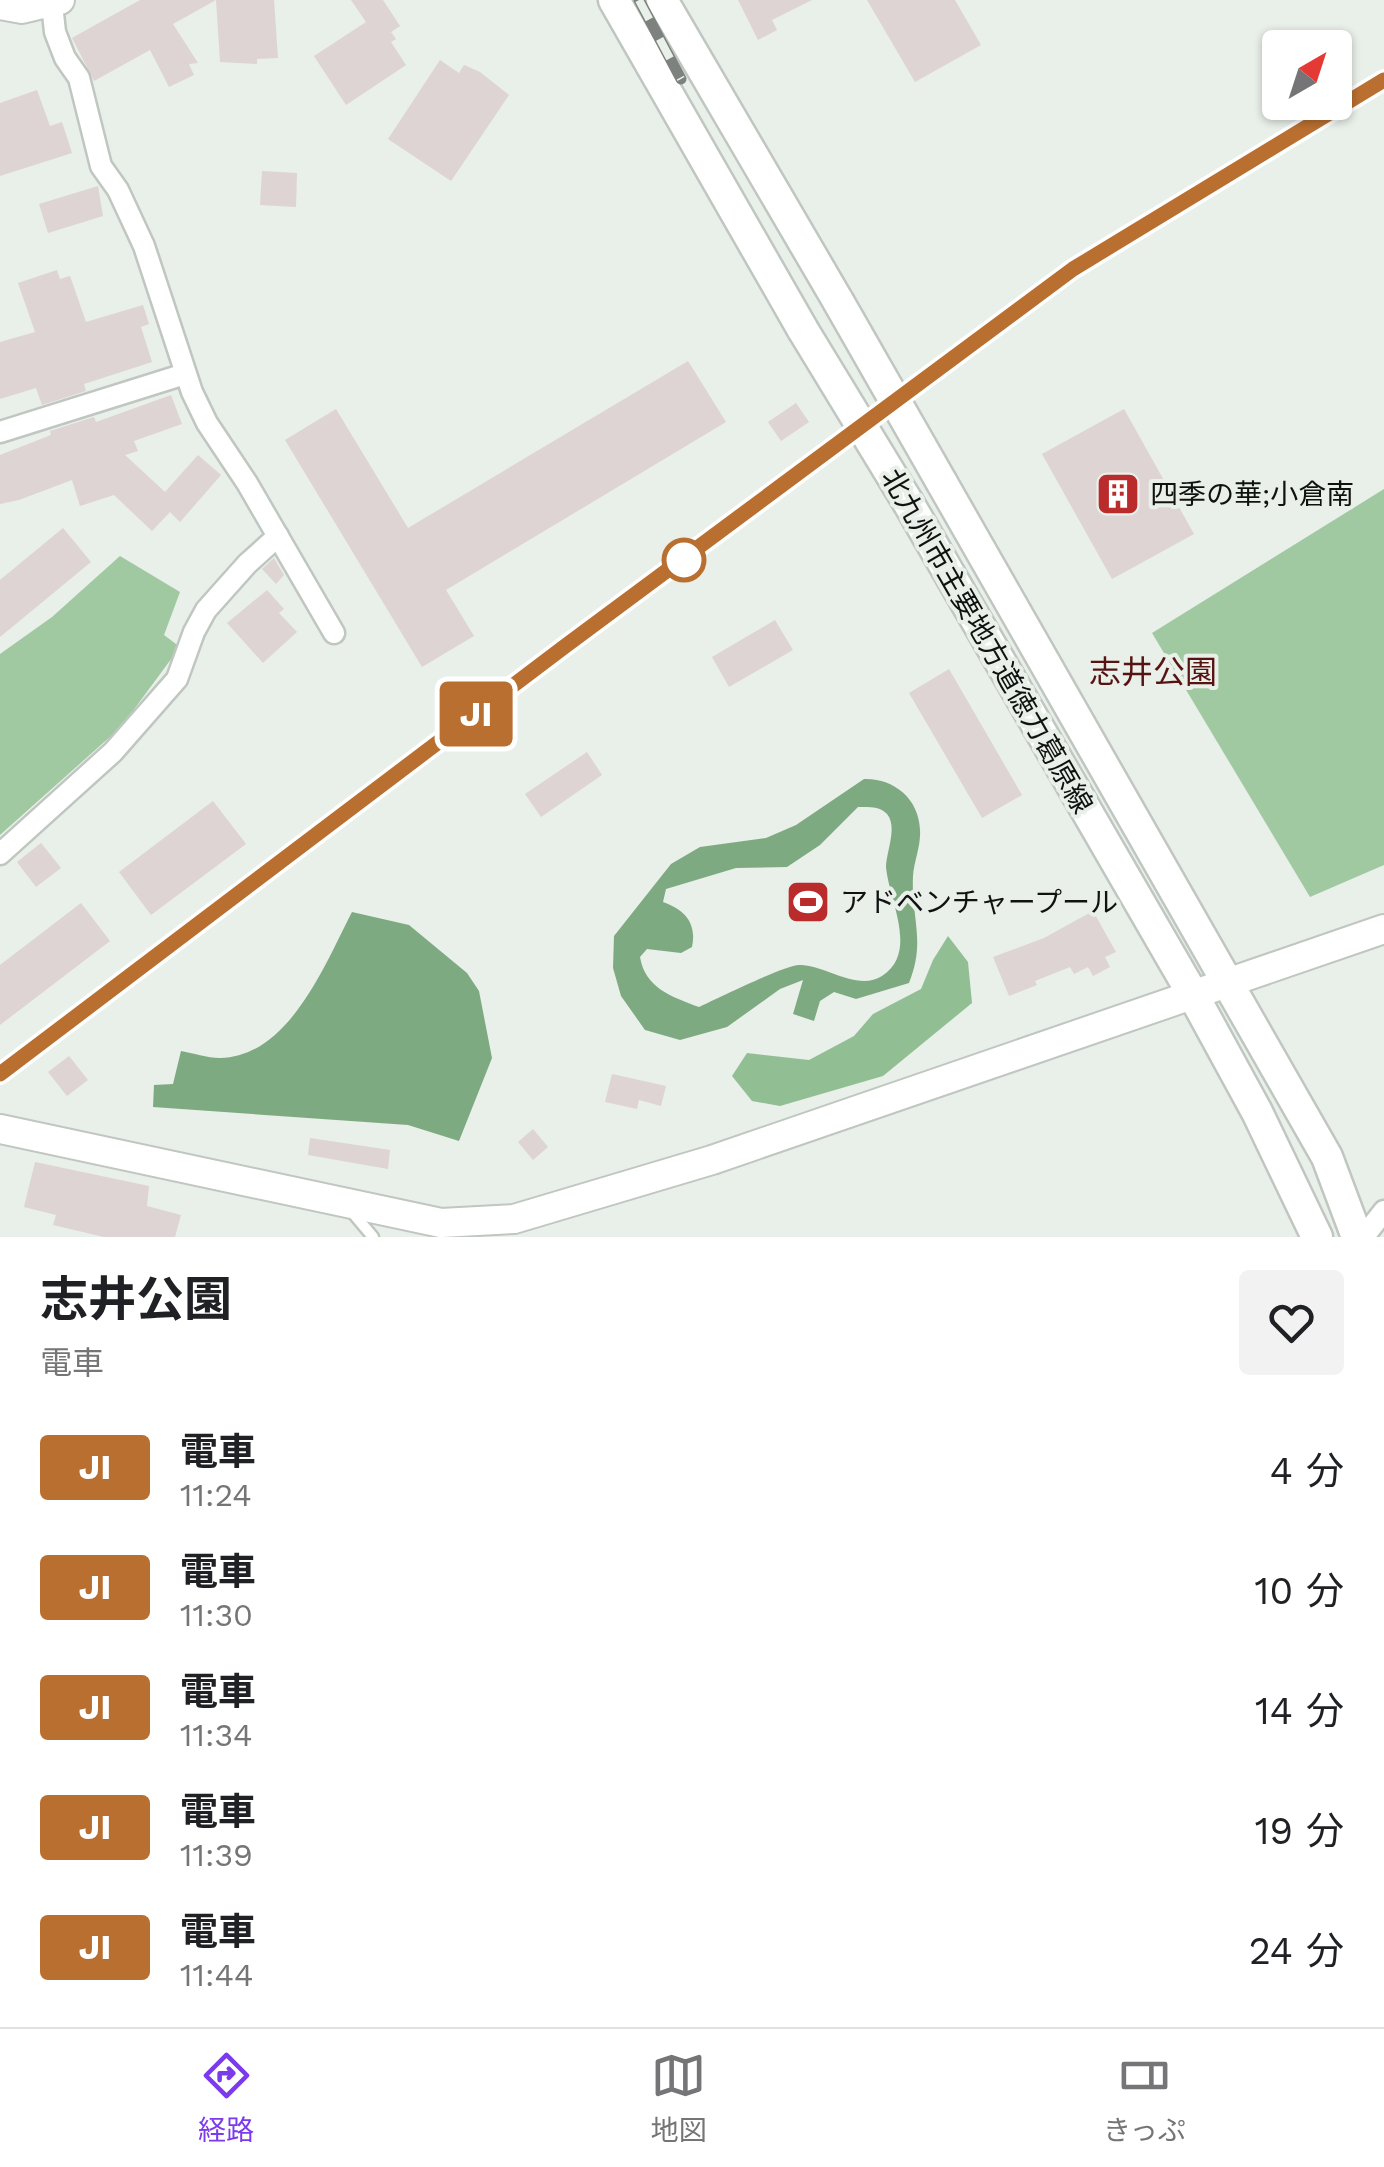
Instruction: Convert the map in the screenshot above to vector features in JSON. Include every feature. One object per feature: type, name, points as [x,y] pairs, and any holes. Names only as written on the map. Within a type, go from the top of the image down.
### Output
[{"type":"main road","name":"北九州市主要地方道徳力葛原線","points":[[614,0],[1192,993],[1258,1112],[1317,1237]]},
{"type":"main road","name":"北九州市主要地方道徳力葛原線","points":[[662,0],[1229,981],[1327,1157],[1363,1234]]},
{"type":"street","points":[[0,3],[22,10],[56,2],[56,32],[82,88],[101,166],[118,190],[144,246],[186,374],[207,423],[334,632]]},
{"type":"street","points":[[0,432],[186,374]]},
{"type":"street","points":[[0,854],[114,752],[177,680],[206,610],[278,536]]},
{"type":"street","points":[[0,1129],[441,1223],[514,1219],[712,1160],[1384,929]]},
{"type":"street","points":[[1363,1234],[1384,1211]]},
{"type":"lane","points":[[345,1204],[374,1237]]},
{"type":"shaded area","points":[[1384,489],[1384,865],[1310,897],[1152,633]]},
{"type":"shaded area","points":[[120,556],[180,592],[164,635],[180,647],[121,727],[0,835],[0,654],[52,617]]},
{"type":"shaded area","points":[[864,779],[894,786],[915,808],[920,836],[913,876],[917,954],[909,983],[856,999],[834,992],[820,1001],[814,1021],[793,1014],[803,980],[780,989],[727,1027],[680,1040],[645,1030],[621,996],[613,968],[614,936],[671,864],[700,847],[766,838],[796,825]],"holes":[[[858,807],[884,811],[891,826],[886,867],[900,940],[899,954],[882,976],[862,981],[809,966],[791,966],[699,1007],[654,984],[640,957],[647,949],[681,953],[692,947],[691,924],[678,909],[663,902],[666,889],[736,868],[787,867],[820,845]]]},
{"type":"shaded area","points":[[352,912],[409,925],[467,973],[479,991],[492,1058],[459,1141],[408,1125],[153,1107],[154,1085],[173,1084],[181,1051],[220,1058],[244,1054],[285,1025],[317,981]]},
{"type":"shaded area","points":[[948,936],[968,962],[972,1003],[883,1076],[780,1106],[752,1101],[732,1076],[747,1053],[809,1060],[854,1036],[873,1014],[921,989]]},
{"type":"building","points":[[140,0],[216,0],[173,24],[198,63],[189,64],[194,75],[169,87],[150,50],[94,81],[72,38]]},
{"type":"building","points":[[216,0],[274,0],[278,58],[257,59],[257,64],[220,62]]},
{"type":"building","points":[[351,0],[383,0],[400,26],[391,32],[396,39],[391,42],[406,65],[346,105],[314,56],[366,22]]},
{"type":"building","points":[[738,0],[812,0],[772,20],[777,30],[758,40]]},
{"type":"building","points":[[867,0],[955,0],[981,45],[915,82]]},
{"type":"building","points":[[440,60],[459,73],[464,65],[480,72],[509,95],[451,181],[388,139]]},
{"type":"building","points":[[37,90],[50,126],[62,122],[72,153],[0,176],[0,103]]},
{"type":"building","points":[[262,171],[297,173],[296,207],[260,205]]},
{"type":"building","points":[[98,186],[103,216],[48,233],[39,204]]},
{"type":"building","points":[[57,270],[60,279],[70,276],[86,322],[143,305],[149,324],[141,327],[152,362],[84,384],[86,391],[42,405],[36,388],[0,399],[0,342],[35,332],[18,283]]},
{"type":"building","points":[[688,361],[726,422],[446,590],[474,636],[422,667],[285,440],[336,409],[408,528]]},
{"type":"building","points":[[171,395],[182,424],[134,441],[138,451],[125,455],[165,492],[198,455],[221,475],[180,522],[170,512],[152,531],[114,495],[80,506],[72,480],[0,504],[0,455],[51,435],[50,431],[94,417],[96,422]]},
{"type":"building","points":[[796,403],[809,422],[781,441],[768,422]]},
{"type":"building","name":"四季の華;小倉南","points":[[1124,409],[1194,534],[1112,579],[1042,454]]},
{"type":"building","points":[[63,528],[91,562],[0,637],[0,580]]},
{"type":"building","points":[[274,558],[284,575],[276,584],[262,569]]},
{"type":"building","points":[[267,590],[284,609],[279,613],[297,632],[263,663],[227,623]]},
{"type":"building","points":[[775,620],[793,650],[729,687],[712,657]]},
{"type":"building","points":[[949,669],[1022,795],[982,818],[909,693]]},
{"type":"building","points":[[587,752],[602,775],[541,817],[525,794]]},
{"type":"building","points":[[213,801],[246,844],[151,915],[119,872]]},
{"type":"building","points":[[41,843],[61,868],[36,887],[17,862]]},
{"type":"building","points":[[81,903],[110,941],[0,1025],[0,965]]},
{"type":"building","points":[[1093,911],[1116,952],[1105,957],[1110,967],[1093,976],[1088,967],[1074,974],[1070,967],[1009,996],[993,957],[1044,938]]},
{"type":"building","points":[[69,1056],[88,1080],[67,1096],[48,1072]]},
{"type":"building","points":[[612,1074],[666,1086],[661,1106],[639,1100],[637,1109],[605,1102]]},
{"type":"building","points":[[533,1129],[548,1147],[533,1160],[518,1142]]},
{"type":"building","points":[[310,1138],[390,1150],[388,1169],[308,1155]]},
{"type":"building","points":[[35,1162],[149,1186],[147,1206],[181,1215],[175,1237],[104,1237],[53,1225],[56,1215],[24,1207]]},
{"type":"railway","points":[[639,0],[681,79]]},
{"type":"railway","points":[[0,1074],[564,647],[1073,269],[1384,80]]},
{"type":"train","name":"JI","points":[[0,1074],[564,647],[1073,269],[1384,80]]},
{"type":"place","name":"四季の華;小倉南","points":[[1118,494]]},
{"type":"place","name":"アドベンチャープール","points":[[808,902]]},
{"type":"district","name":"志井公園","points":[[1153,672]]}]
